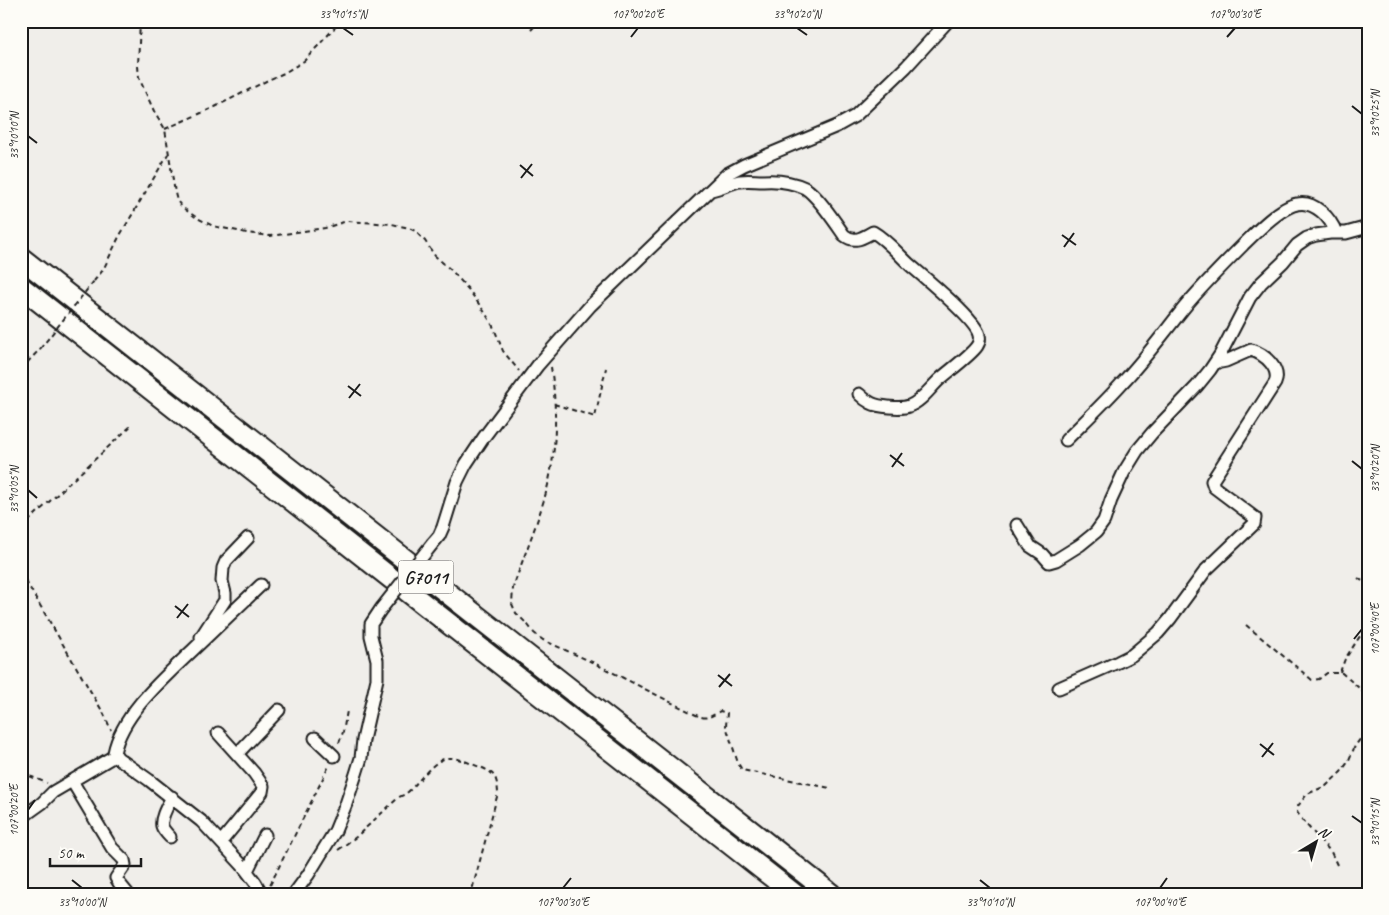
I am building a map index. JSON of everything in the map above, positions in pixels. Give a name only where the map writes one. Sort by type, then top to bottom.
[{"type":"highway","name":"G7011","points":[[21,258],[831,894]]},
{"type":"highway","name":"G7011","points":[[21,287],[794,894]]},
{"type":"street","points":[[294,894],[335,831],[361,758],[363,740],[377,679],[377,660],[371,636],[371,624],[433,543],[443,527],[455,488],[466,464],[525,381],[590,306],[727,174],[842,124],[855,116],[906,67],[948,21]]},
{"type":"street","points":[[709,190],[741,181],[752,180],[772,180],[806,188],[844,235],[849,239],[856,240],[873,232],[880,236],[948,298],[979,333],[979,342],[974,349],[910,406],[904,408],[880,406],[871,403],[859,394]]},
{"type":"street","points":[[1066,440],[1122,383],[1182,310],[1221,267],[1252,236],[1278,214],[1294,204],[1309,204],[1326,217],[1334,226],[1336,233]]},
{"type":"street","points":[[1017,525],[1030,546],[1042,554],[1048,562],[1056,560],[1080,545],[1096,532],[1104,521],[1111,500],[1136,451],[1197,386],[1217,360],[1247,301],[1261,284],[1307,238],[1324,234],[1354,232],[1368,227]]},
{"type":"street","points":[[1059,688],[1132,655],[1170,620],[1206,570],[1254,524],[1256,518],[1217,489],[1212,484],[1212,481],[1275,384],[1276,374],[1270,363],[1258,352],[1251,350],[1226,361],[1221,362],[1217,360]]},
{"type":"street","points":[[196,648],[205,629],[226,600],[222,574],[226,561],[248,538]]},
{"type":"street","points":[[261,585],[152,690],[132,715],[116,743],[114,753],[201,821],[266,890]]},
{"type":"street","points":[[237,754],[278,710]]},
{"type":"street","points":[[218,733],[254,773],[263,786],[262,792],[222,842]]},
{"type":"street","points":[[315,738],[334,756]]},
{"type":"street","points":[[21,818],[59,789],[116,755]]},
{"type":"street","points":[[72,781],[112,848],[124,860],[125,865],[116,878],[128,894]]},
{"type":"street","points":[[170,837],[161,824],[172,797]]},
{"type":"street","points":[[247,871],[265,835]]},
{"type":"path","points":[[140,21],[139,78],[154,111],[165,129],[174,193],[177,201],[189,213],[213,226],[247,234],[270,236],[325,228],[347,222],[392,224],[409,228],[415,231],[469,290],[490,321],[503,351],[522,374],[525,381]]},
{"type":"path","points":[[165,129],[284,73],[304,60],[341,21]]},
{"type":"path","points":[[531,30],[539,21]]},
{"type":"path","points":[[21,369],[40,349],[103,270],[119,237],[169,152]]},
{"type":"path","points":[[549,352],[554,387],[555,430],[553,454],[547,488],[513,588],[512,604],[516,614],[543,640],[592,662],[702,718],[720,711],[727,713],[726,726],[742,770],[830,788]]},
{"type":"path","points":[[554,404],[595,417],[606,368]]},
{"type":"path","points":[[21,528],[133,424]]},
{"type":"path","points":[[21,573],[104,714],[116,743]]},
{"type":"path","points":[[1358,578],[1368,585]]},
{"type":"path","points":[[1340,672],[1345,659],[1368,624]]},
{"type":"path","points":[[1246,625],[1312,680],[1319,679],[1327,674],[1340,672],[1368,696]]},
{"type":"path","points":[[266,890],[334,756],[343,732],[347,711]]},
{"type":"path","points":[[1337,865],[1331,852],[1303,821],[1297,812],[1297,808],[1307,794],[1326,786],[1341,772],[1355,746],[1368,729]]},
{"type":"path","points":[[1363,736],[1368,739]]},
{"type":"path","points":[[319,856],[327,858],[356,837],[399,797],[407,793],[431,767],[445,758],[452,758],[494,774],[497,781],[498,793],[471,894]]},
{"type":"path","points":[[21,774],[46,782],[59,789]]}]
